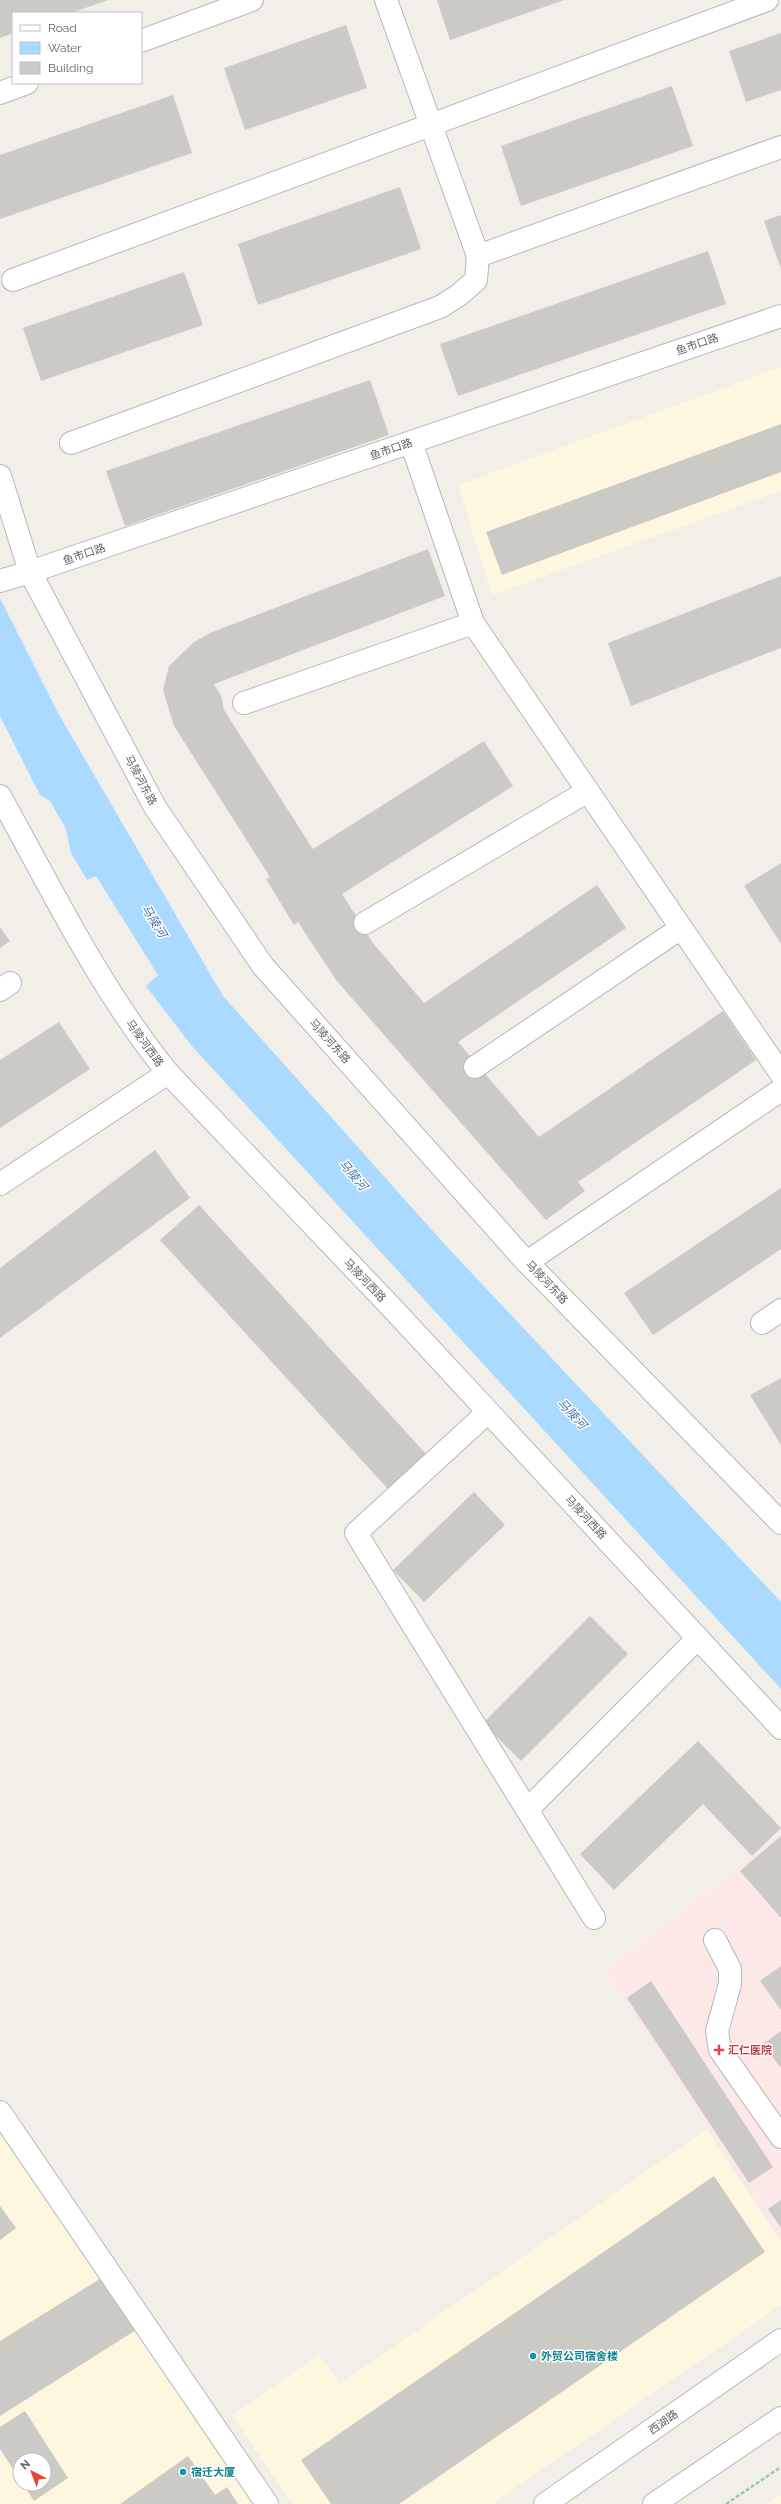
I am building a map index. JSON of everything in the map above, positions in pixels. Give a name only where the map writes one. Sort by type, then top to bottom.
[{"type":"street","points":[[142,41],[252,0]]},
{"type":"street","points":[[71,443],[440,307],[459,295],[476,280],[478,256],[386,0]]},
{"type":"street","points":[[13,280],[767,0]]},
{"type":"street","points":[[0,93],[24,84]]},
{"type":"street","points":[[478,256],[781,147]]},
{"type":"street","name":"鱼市口路","points":[[0,581],[781,316]]},
{"type":"street","points":[[411,442],[473,623],[781,1074]]},
{"type":"street","name":"马陵河东路","points":[[0,476],[30,572],[155,807],[263,966],[527,1262],[781,1523]]},
{"type":"street","points":[[244,702],[473,623]]},
{"type":"street","points":[[365,923],[588,790]]},
{"type":"street","name":"马陵河西路","points":[[0,796],[95,969],[141,1040],[168,1073],[488,1412],[781,1728]]},
{"type":"street","points":[[475,1068],[681,928]]},
{"type":"street","points":[[0,1184],[168,1073]]},
{"type":"street","points":[[527,1262],[781,1090]]},
{"type":"street","points":[[762,1323],[781,1310]]},
{"type":"street","points":[[488,1412],[356,1533],[594,1918]]},
{"type":"street","points":[[527,1810],[698,1638]]},
{"type":"street","points":[[715,1940],[730,1969],[730,1984],[717,2031],[720,2050],[781,2137]]},
{"type":"street","points":[[0,2112],[266,2504]]},
{"type":"street","name":"西湖路","points":[[545,2504],[781,2340]]},
{"type":"street","points":[[654,2504],[781,2418]]},
{"type":"path","points":[[726,2504],[781,2467]]},
{"type":"shaded area","points":[[781,367],[781,491],[492,595],[458,485]]},
{"type":"shaded area","name":"汇仁医院","points":[[781,1834],[781,2241],[605,1970]]},
{"type":"shaded area","points":[[707,2129],[781,2241],[781,2305],[492,2504],[292,2504],[232,2415],[319,2355],[340,2384]]},
{"type":"shaded area","points":[[0,2135],[52,2209],[254,2504],[0,2504]]},
{"type":"shaded area","points":[[781,2495],[781,2504],[767,2504]]},
{"type":"water","name":"马陵河","points":[[0,598],[58,713],[223,996],[448,1248],[781,1602],[781,1689],[191,1045],[146,986],[158,975],[96,876],[87,880],[71,853],[66,829],[50,801],[40,795],[0,716]]},
{"type":"building","points":[[0,0],[108,0],[74,12],[12,12],[12,33],[0,38]]},
{"type":"building","points":[[437,0],[564,0],[450,40]]},
{"type":"building","points":[[346,25],[367,88],[245,130],[224,68]]},
{"type":"building","points":[[781,33],[781,90],[746,102],[729,51]]},
{"type":"building","points":[[672,86],[693,146],[521,206],[501,146]]},
{"type":"building","points":[[173,95],[192,153],[0,219],[0,155]]},
{"type":"building","points":[[400,187],[421,249],[258,305],[238,244]]},
{"type":"building","points":[[781,215],[781,269],[764,221]]},
{"type":"building","points":[[708,251],[726,304],[458,396],[440,344]]},
{"type":"building","points":[[184,272],[203,325],[41,381],[23,328]]},
{"type":"building","points":[[370,380],[389,435],[125,526],[106,471]]},
{"type":"building","points":[[781,424],[781,472],[502,575],[486,532]]},
{"type":"building","points":[[428,549],[445,596],[214,684],[221,696],[224,710],[313,849],[484,741],[513,786],[342,894],[373,943],[424,1003],[597,885],[626,928],[458,1042],[539,1137],[723,1011],[756,1060],[578,1182],[585,1191],[546,1220],[336,980],[298,922],[294,925],[266,879],[270,877],[174,726],[163,690],[169,666],[194,642],[210,633]]},
{"type":"building","points":[[781,576],[781,648],[631,706],[608,643]]},
{"type":"building","points":[[781,863],[781,944],[744,886]]},
{"type":"building","points":[[0,927],[10,941],[0,948]]},
{"type":"building","points":[[59,1022],[90,1069],[0,1128],[0,1060]]},
{"type":"building","points":[[155,1150],[190,1198],[0,1338],[0,1268]]},
{"type":"building","points":[[781,1188],[781,1249],[653,1335],[624,1293]]},
{"type":"building","points":[[199,1205],[427,1455],[389,1490],[160,1240]]},
{"type":"building","points":[[781,1378],[781,1445],[750,1395]]},
{"type":"building","points":[[474,1492],[505,1525],[424,1602],[393,1570]]},
{"type":"building","points":[[590,1616],[628,1654],[521,1761],[483,1723]]},
{"type":"building","points":[[698,1741],[781,1828],[752,1856],[703,1804],[614,1890],[580,1854]]},
{"type":"building","points":[[781,1836],[781,1918],[740,1871]]},
{"type":"building","points":[[781,1966],[781,2010],[760,1981]]},
{"type":"building","points":[[651,1981],[773,2167],[749,2183],[627,1998]]},
{"type":"building","points":[[781,2031],[781,2068],[763,2044]]},
{"type":"building","name":"外贸公司宿舍楼","points":[[714,2176],[765,2252],[399,2504],[331,2504],[301,2460]]},
{"type":"building","points":[[781,2200],[781,2228],[768,2209]]},
{"type":"building","points":[[0,2206],[16,2228],[0,2240]]},
{"type":"building","points":[[103,2277],[136,2330],[0,2416],[0,2341]]},
{"type":"building","points":[[25,2411],[51,2452],[12,2452],[12,2468],[0,2449],[0,2427]]},
{"type":"building","points":[[52,2453],[68,2478],[52,2489]]},
{"type":"building","name":"宿迁大厦","points":[[188,2456],[215,2495],[227,2487],[238,2504],[120,2504]]},
{"type":"building","points":[[28,2492],[47,2492],[34,2501]]},
{"type":"place","name":"汇仁医院","points":[[719,2050]]},
{"type":"place","name":"外贸公司宿舍楼","points":[[533,2356]]},
{"type":"place","name":"宿迁大厦","points":[[183,2472]]}]
